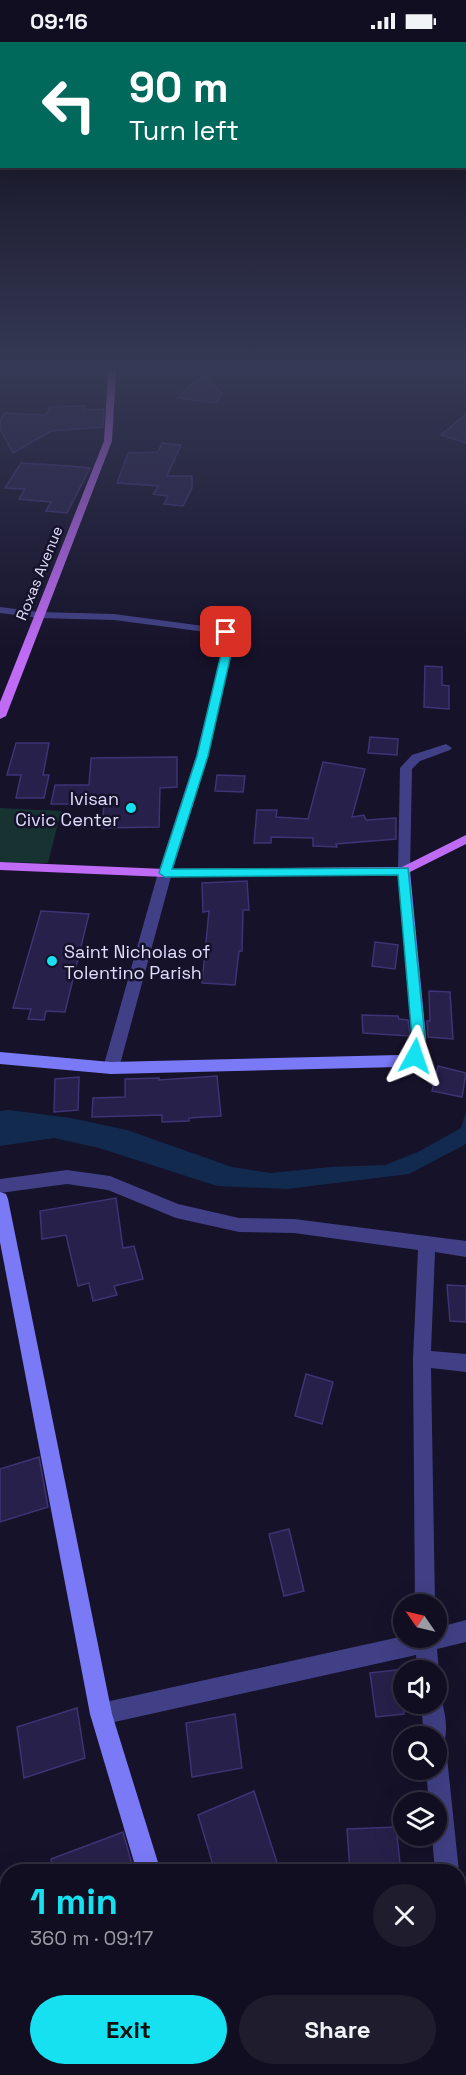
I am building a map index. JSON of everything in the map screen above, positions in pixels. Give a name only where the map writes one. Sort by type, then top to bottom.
[{"type":"main road","name":"Roxas Avenue","points":[[0,716],[99,464]]},
{"type":"main road","points":[[0,867],[165,873],[404,871],[466,839]]},
{"type":"street","points":[[0,610],[39,615],[114,617],[226,632],[227,650],[202,756],[165,873],[111,1068]]},
{"type":"street","points":[[0,1058],[111,1068],[399,1061],[415,1056],[419,1038],[404,871],[406,768],[416,758],[446,748]]},
{"type":"street","points":[[0,1186],[67,1178],[110,1183],[176,1211],[239,1225],[294,1226],[466,1249]]},
{"type":"street","points":[[0,1199],[101,1714],[147,1864]]},
{"type":"street","points":[[425,1594],[422,1359],[427,1244]]},
{"type":"street","points":[[422,1359],[466,1363]]},
{"type":"street","points":[[447,1635],[466,1631]]},
{"type":"street","points":[[101,1714],[393,1648]]},
{"type":"street","points":[[438,1780],[446,1864]]},
{"type":"green space","points":[[0,808],[61,811],[48,863],[0,862]]},
{"type":"water","points":[[9,1110],[71,1118],[127,1130],[232,1167],[271,1173],[385,1165],[418,1152],[461,1128],[466,1111],[466,1144],[409,1174],[287,1189],[217,1186],[99,1148],[54,1138],[0,1146],[0,1111]]},
{"type":"building","points":[[20,464],[90,468],[67,513],[46,511],[51,502],[19,499],[25,489],[5,488]]},
{"type":"building","points":[[124,464],[172,464],[167,476],[192,476],[192,488],[183,506],[164,504],[168,496],[153,494],[159,486],[117,483]]},
{"type":"building","points":[[425,666],[442,667],[442,685],[449,686],[449,709],[424,707]]},
{"type":"building","points":[[370,737],[398,739],[397,755],[368,753]]},
{"type":"building","points":[[16,743],[49,743],[43,775],[49,775],[44,798],[16,798],[21,775],[7,775]]},
{"type":"building","name":"Ivisan Civic Center","points":[[177,757],[177,787],[160,788],[159,827],[102,828],[104,804],[51,804],[55,785],[89,785],[91,758]]},
{"type":"building","points":[[323,762],[365,769],[352,817],[364,815],[366,820],[396,818],[396,839],[336,844],[337,847],[313,846],[313,838],[271,837],[271,843],[254,843],[257,810],[277,810],[276,817],[308,819]]},
{"type":"building","points":[[217,775],[245,776],[243,792],[215,791]]},
{"type":"building","points":[[247,881],[249,910],[243,910],[242,951],[239,951],[235,985],[202,983],[209,911],[203,912],[202,883]]},
{"type":"building","name":"Saint Nicholas of Tolentino Parish","points":[[41,911],[89,914],[65,1012],[46,1011],[44,1020],[28,1019],[31,1009],[13,1008]]},
{"type":"building","points":[[375,942],[398,945],[395,969],[372,966]]},
{"type":"building","points":[[429,991],[450,992],[453,1039],[428,1037]]},
{"type":"building","points":[[362,1015],[398,1016],[399,1019],[408,1020],[410,1036],[363,1033]]},
{"type":"building","points":[[438,1066],[466,1073],[462,1097],[432,1091]]},
{"type":"building","points":[[217,1076],[221,1116],[162,1122],[162,1115],[92,1117],[93,1098],[125,1097],[125,1079],[159,1078],[159,1080]]},
{"type":"building","points":[[79,1077],[78,1110],[54,1112],[55,1079]]},
{"type":"building","points":[[116,1198],[123,1248],[134,1246],[143,1279],[114,1286],[117,1295],[93,1301],[89,1283],[78,1286],[66,1235],[42,1239],[40,1211]]},
{"type":"building","points":[[447,1285],[466,1286],[466,1322],[450,1321]]},
{"type":"building","points":[[306,1374],[333,1382],[322,1424],[295,1416]]},
{"type":"building","points":[[39,1457],[48,1507],[0,1522],[0,1469]]},
{"type":"building","points":[[289,1529],[304,1591],[284,1596],[269,1534]]},
{"type":"building","points":[[393,1670],[393,1714],[404,1714],[376,1717],[370,1673]]},
{"type":"building","points":[[77,1708],[85,1758],[24,1778],[17,1727]]},
{"type":"building","points":[[235,1714],[242,1768],[192,1777],[186,1723]]},
{"type":"building","points":[[254,1791],[277,1864],[213,1864],[198,1815]]},
{"type":"building","points":[[393,1827],[393,1846],[398,1846],[400,1864],[349,1864],[347,1829]]},
{"type":"building","points":[[123,1832],[132,1864],[52,1864],[51,1859]]},
{"type":"place","name":"Ivisan Civic Center","points":[[131,808]]},
{"type":"place","name":"Saint Nicholas of Tolentino Parish","points":[[52,961]]},
{"type":"route","points":[[226,632],[227,650],[202,756],[165,873],[404,871],[419,1038],[415,1056]]}]
